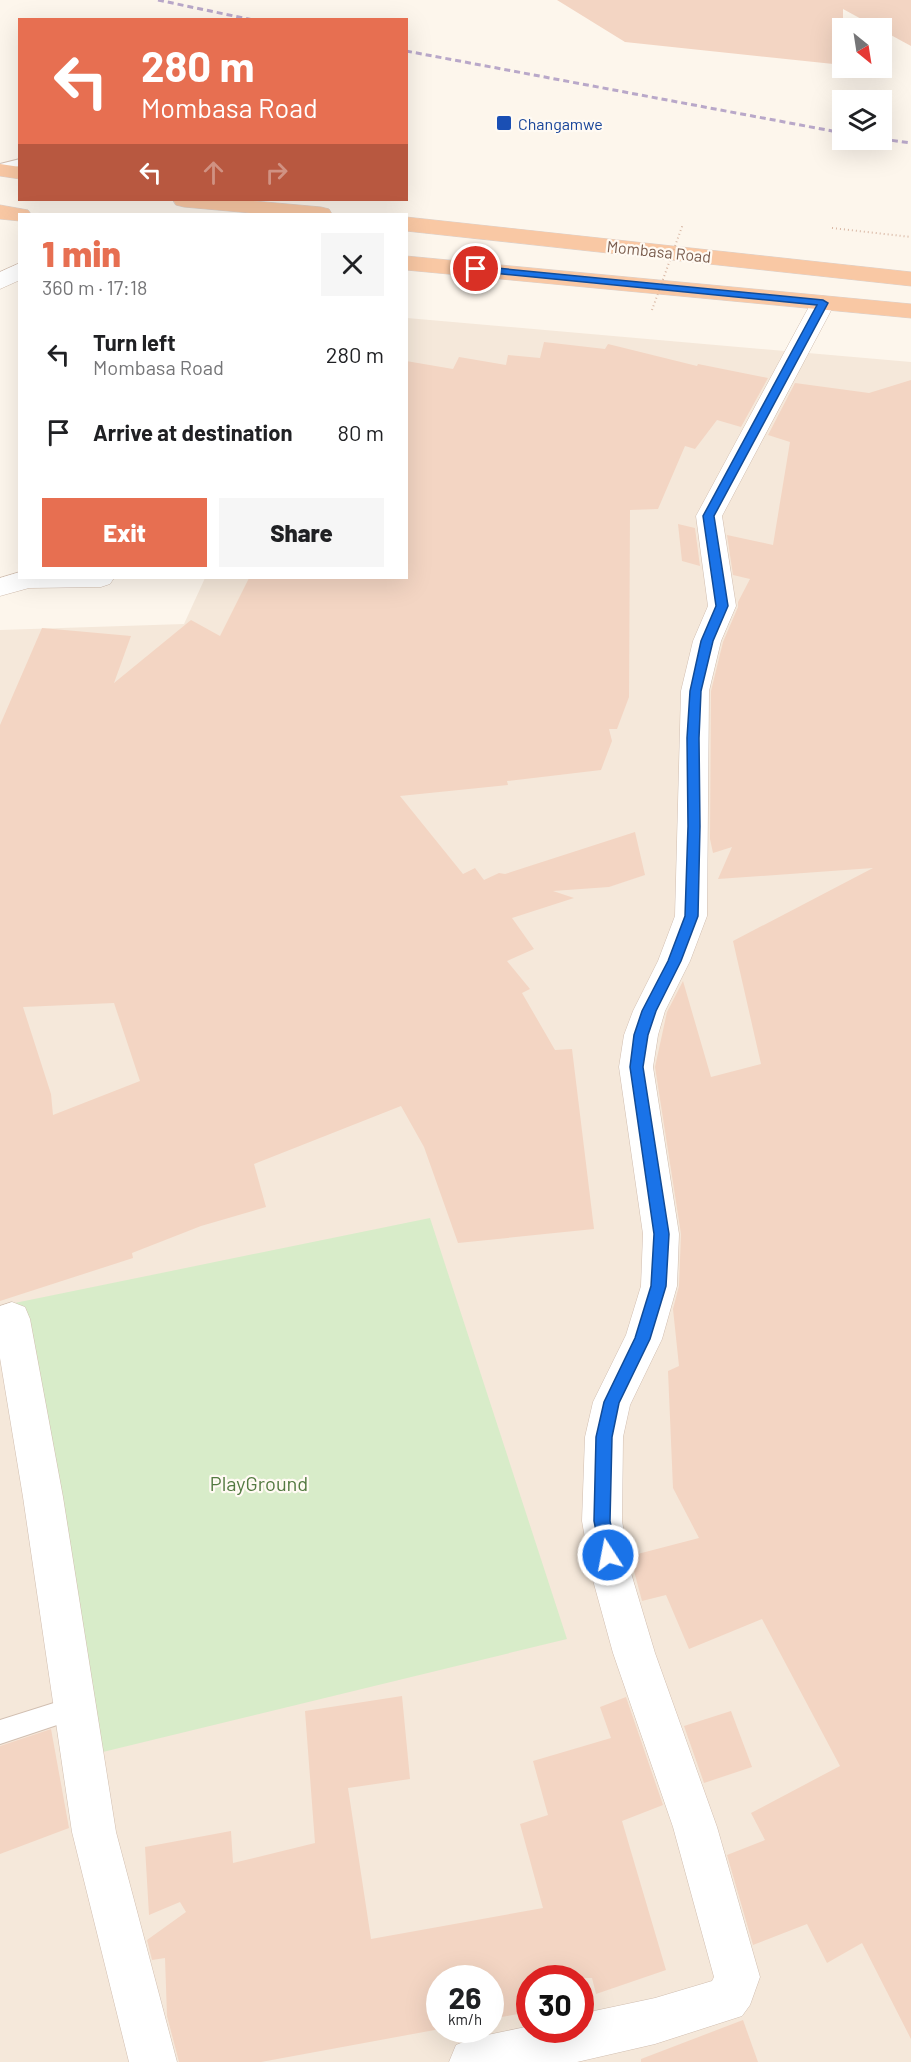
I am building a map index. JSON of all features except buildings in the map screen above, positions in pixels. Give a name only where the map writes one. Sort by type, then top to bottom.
[{"type":"highway","points":[[0,168],[18,172]]},
{"type":"highway","points":[[194,201],[311,213]]},
{"type":"highway","points":[[0,212],[18,215]]},
{"type":"highway","name":"Mombasa Road","points":[[408,224],[911,279]]},
{"type":"highway","name":"Mombasa Road","points":[[408,262],[911,311]]},
{"type":"street","points":[[0,282],[18,271]]},
{"type":"street","points":[[473,2062],[655,2021],[726,2000],[734,1989],[737,1977],[695,1827],[634,1653],[611,1573],[602,1521],[604,1437],[612,1402],[642,1339],[659,1286],[661,1234],[636,1067],[641,1035],[649,1011],[674,961],[691,916],[694,826],[693,738],[696,691],[707,641],[722,606],[709,516],[823,303]]},
{"type":"street","points":[[0,587],[28,579]]},
{"type":"street","points":[[12,1320],[76,1708],[94,1832],[153,2062]]},
{"type":"lane","points":[[0,168],[18,163]]},
{"type":"lane","points":[[0,1732],[76,1708]]},
{"type":"path","points":[[652,310],[683,224]]},
{"type":"path","points":[[832,228],[911,237]]},
{"type":"shaded area","points":[[408,318],[911,362],[911,2062],[0,2062],[0,630],[184,624],[205,579],[408,579]]},
{"type":"green space","name":"PlayGround","points":[[430,1218],[567,1639],[70,1760],[0,1306]]},
{"type":"railway","points":[[158,0],[244,18]]},
{"type":"railway","points":[[408,51],[832,131]]},
{"type":"railway","points":[[892,140],[911,143]]},
{"type":"place","name":"Changamwe","points":[[504,123]]},
{"type":"route","points":[[476,269],[823,303],[709,516],[722,606],[707,641],[696,691],[690,925],[649,1011],[641,1035],[636,1067],[661,1234],[659,1286],[642,1339],[612,1402],[604,1437],[602,1521],[608,1555]]}]
